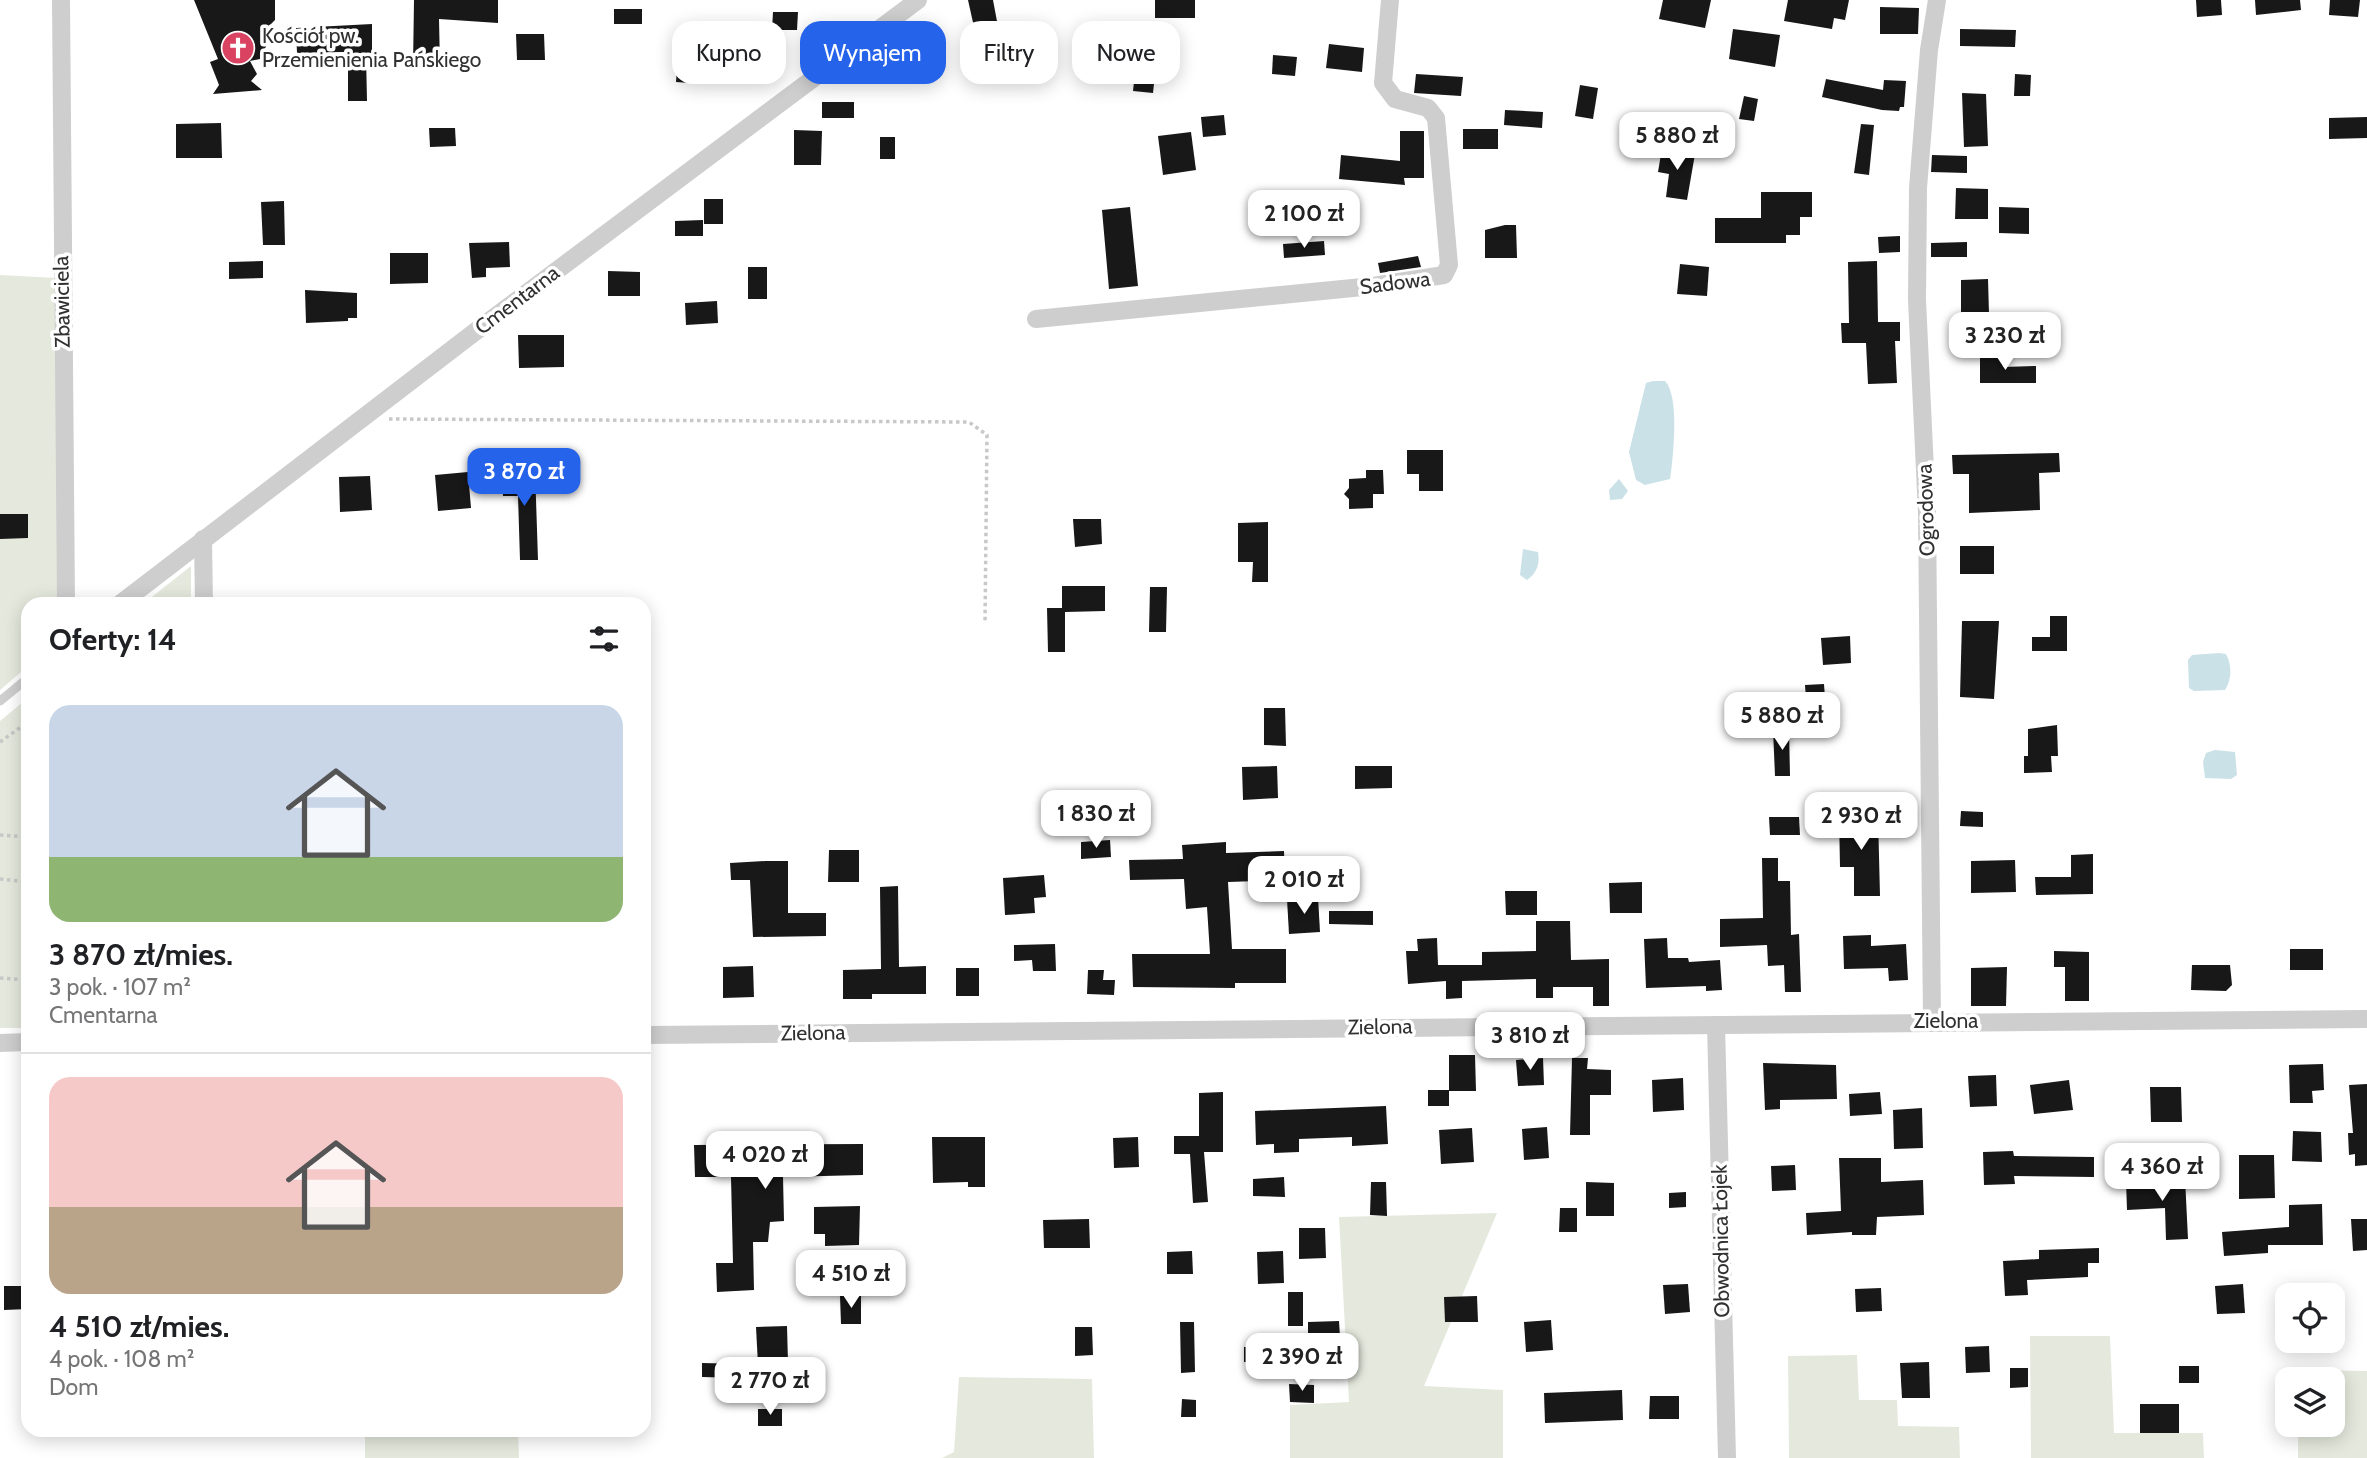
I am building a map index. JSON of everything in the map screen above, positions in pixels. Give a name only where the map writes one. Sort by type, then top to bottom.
[{"type":"street","name":"Zbawiciela","points":[[61,0],[66,597]]},
{"type":"street","name":"Cmentarna","points":[[129,597],[361,418],[918,0]]},
{"type":"street","name":"Sadowa","points":[[1036,319],[1373,286],[1444,275],[1449,265],[1436,118],[1428,108],[1395,99],[1383,83],[1390,0]]},
{"type":"street","name":"Ogrodowa","points":[[1932,1021],[1927,513],[1916,300],[1918,188],[1929,50],[1937,0]]},
{"type":"street","points":[[203,539],[204,597]]},
{"type":"street","name":"Zielona","points":[[651,1035],[2367,1019]]},
{"type":"street","name":"Obwodnica Łojek","points":[[1716,1025],[1727,1458]]},
{"type":"street","points":[[0,1043],[21,1042]]},
{"type":"lane","points":[[0,701],[21,684]]},
{"type":"path","points":[[361,418],[483,422],[969,422],[987,435],[985,623]]},
{"type":"path","points":[[0,743],[21,727]]},
{"type":"path","points":[[0,835],[21,836]]},
{"type":"path","points":[[0,879],[21,880]]},
{"type":"path","points":[[0,978],[21,980]]},
{"type":"shaded area","points":[[0,275],[57,278],[58,597],[21,597],[21,672],[0,690]]},
{"type":"shaded area","points":[[191,566],[191,597],[152,597]]},
{"type":"shaded area","points":[[21,704],[21,1028],[0,1028],[0,721]]},
{"type":"shaded area","points":[[1497,1213],[1424,1386],[1503,1390],[1503,1458],[1290,1458],[1290,1405],[1349,1402],[1339,1217]]},
{"type":"shaded area","points":[[2030,1336],[2110,1336],[2114,1433],[2203,1433],[2204,1458],[2031,1458]]},
{"type":"shaded area","points":[[1857,1355],[1859,1400],[1897,1400],[1898,1426],[1959,1427],[1960,1458],[1789,1458],[1788,1356]]},
{"type":"shaded area","points":[[2345,1371],[2367,1371],[2367,1458],[2298,1458],[2298,1437],[2345,1437]]},
{"type":"shaded area","points":[[959,1377],[1092,1379],[1094,1458],[942,1458],[954,1452]]},
{"type":"shaded area","points":[[365,1437],[518,1437],[519,1458],[365,1458]]},
{"type":"water","points":[[1665,381],[1670,389],[1674,413],[1674,443],[1670,479],[1645,485],[1636,480],[1629,452],[1646,383]]},
{"type":"water","points":[[1619,479],[1628,491],[1622,499],[1610,500],[1609,490]]},
{"type":"water","points":[[1523,549],[1538,552],[1537,568],[1527,580],[1520,575]]},
{"type":"water","points":[[2226,654],[2230,667],[2230,677],[2225,690],[2194,691],[2189,688],[2188,660],[2192,655]]},
{"type":"water","points":[[2215,750],[2235,752],[2237,775],[2231,779],[2205,778],[2203,762],[2206,753]]},
{"type":"building","name":"Kościół pw. Przemienienia Pańskiego","points":[[194,0],[275,0],[275,20],[267,28],[266,47],[260,53],[260,59],[250,61],[257,74],[251,81],[262,90],[213,94],[219,85],[210,62],[218,59]]},
{"type":"building","points":[[414,0],[498,0],[498,23],[439,19],[440,66],[413,66]]},
{"type":"building","points":[[968,0],[993,0],[997,21],[973,21]]},
{"type":"building","points":[[1155,0],[1195,0],[1195,18],[1155,18]]},
{"type":"building","points":[[1663,0],[1711,0],[1705,28],[1659,19]]},
{"type":"building","points":[[1788,0],[1849,0],[1845,20],[1834,18],[1832,29],[1784,21]]},
{"type":"building","points":[[2196,0],[2221,0],[2222,15],[2197,17]]},
{"type":"building","points":[[2255,0],[2300,0],[2301,10],[2256,15]]},
{"type":"building","points":[[2330,0],[2360,0],[2358,17],[2329,15]]},
{"type":"building","points":[[1880,7],[1919,8],[1918,34],[1880,34]]},
{"type":"building","points":[[614,9],[642,9],[642,24],[614,24]]},
{"type":"building","points":[[773,12],[798,12],[797,30],[786,30],[786,21],[772,21]]},
{"type":"building","points":[[372,24],[372,55],[366,55],[367,101],[348,101],[348,55],[344,55],[344,52],[297,53],[296,28]]},
{"type":"building","points":[[1733,29],[1780,35],[1775,67],[1729,59]]},
{"type":"building","points":[[1960,29],[2016,30],[2015,47],[1960,46]]},
{"type":"building","points":[[516,34],[544,34],[545,60],[517,60]]},
{"type":"building","points":[[1329,44],[1364,48],[1362,72],[1326,68]]},
{"type":"building","points":[[1273,55],[1297,57],[1295,76],[1272,74]]},
{"type":"building","points":[[1416,74],[1463,77],[1461,96],[1414,93]]},
{"type":"building","points":[[2015,74],[2031,75],[2030,96],[2014,96]]},
{"type":"building","points":[[1826,79],[1883,90],[1884,80],[1906,81],[1904,107],[1900,107],[1899,111],[1882,110],[1822,97]]},
{"type":"building","points":[[1134,84],[1154,84],[1153,93],[1133,91]]},
{"type":"building","points":[[1580,85],[1598,88],[1593,119],[1575,116]]},
{"type":"building","points":[[1962,93],[1986,94],[1988,146],[1964,147]]},
{"type":"building","points":[[1744,96],[1758,99],[1754,121],[1739,119]]},
{"type":"building","points":[[822,102],[854,102],[854,118],[822,118]]},
{"type":"building","points":[[1505,110],[1543,112],[1542,128],[1504,125]]},
{"type":"building","points":[[1224,115],[1226,135],[1203,137],[1201,117]]},
{"type":"building","points":[[2367,117],[2367,138],[2329,139],[2329,118]]},
{"type":"building","points":[[221,123],[222,158],[176,158],[176,124]]},
{"type":"building","points":[[1861,124],[1874,125],[1869,175],[1854,173]]},
{"type":"building","points":[[429,128],[455,128],[456,146],[430,147]]},
{"type":"building","points":[[1463,129],[1498,129],[1498,149],[1463,149]]},
{"type":"building","points":[[794,130],[822,131],[821,165],[794,165]]},
{"type":"building","points":[[1400,131],[1424,131],[1424,178],[1404,178],[1405,185],[1339,179],[1341,155],[1400,161]]},
{"type":"building","points":[[1191,132],[1196,170],[1163,175],[1158,136]]},
{"type":"building","points":[[880,137],[895,137],[895,159],[880,159]]},
{"type":"building","points":[[1662,148],[1695,154],[1687,200],[1666,197],[1669,174],[1658,172]]},
{"type":"building","points":[[1932,155],[1967,156],[1967,173],[1931,172]]},
{"type":"building","points":[[1956,188],[1988,189],[1988,219],[1955,219]]},
{"type":"building","points":[[1761,192],[1812,192],[1812,217],[1800,217],[1800,235],[1786,235],[1786,243],[1715,243],[1715,218],[1761,218]]},
{"type":"building","points":[[704,199],[723,199],[723,224],[704,224]]},
{"type":"building","points":[[284,201],[285,245],[263,245],[261,202]]},
{"type":"building","points":[[1130,207],[1138,286],[1109,289],[1102,210]]},
{"type":"building","points":[[1999,207],[2029,208],[2029,234],[1999,233]]},
{"type":"building","points":[[703,220],[703,236],[675,236],[675,221]]},
{"type":"building","points":[[1516,225],[1517,258],[1485,258],[1485,230]]},
{"type":"building","points":[[1900,236],[1900,252],[1879,253],[1878,237]]},
{"type":"building","points":[[1324,241],[1325,255],[1284,258],[1283,244]]},
{"type":"building","points":[[509,242],[510,267],[486,268],[486,277],[472,278],[469,243]]},
{"type":"building","points":[[1967,242],[1967,257],[1931,257],[1931,243]]},
{"type":"building","points":[[390,253],[428,253],[428,283],[390,284]]},
{"type":"building","points":[[1418,256],[1421,267],[1380,273],[1378,263]]},
{"type":"building","points":[[263,261],[263,278],[229,279],[229,262]]},
{"type":"building","points":[[1877,261],[1878,322],[1900,322],[1900,341],[1895,341],[1897,383],[1868,384],[1866,343],[1842,343],[1841,323],[1849,323],[1848,262]]},
{"type":"building","points":[[1680,264],[1709,267],[1707,296],[1677,294]]},
{"type":"building","points":[[748,267],[767,267],[767,299],[748,299]]},
{"type":"building","points":[[608,271],[640,272],[640,296],[608,296]]},
{"type":"building","points":[[1988,279],[1989,314],[1961,315],[1961,280]]},
{"type":"building","points":[[305,290],[357,293],[357,318],[348,318],[348,321],[306,323]]},
{"type":"building","points":[[717,301],[718,323],[686,325],[685,303]]},
{"type":"building","points":[[518,335],[564,335],[564,367],[519,368]]},
{"type":"building","points":[[1980,356],[2002,356],[2003,367],[2036,366],[2036,383],[1980,383]]},
{"type":"building","points":[[1407,450],[1443,450],[1443,491],[1419,491],[1419,474],[1407,474]]},
{"type":"building","points":[[2059,453],[2060,472],[2039,473],[2040,510],[1969,513],[1969,474],[1953,474],[1952,455]]},
{"type":"building","points":[[535,469],[538,560],[520,560],[518,496],[503,496],[502,470]]},
{"type":"building","points":[[1366,470],[1383,470],[1384,494],[1373,494],[1373,508],[1349,509],[1349,499],[1344,494],[1349,488],[1349,479],[1366,478]]},
{"type":"building","points":[[468,472],[471,508],[438,511],[435,475]]},
{"type":"building","points":[[370,476],[372,510],[340,512],[339,477]]},
{"type":"building","points":[[0,514],[28,514],[28,538],[0,539]]},
{"type":"building","points":[[1073,519],[1101,519],[1102,544],[1075,547]]},
{"type":"building","points":[[1268,522],[1268,582],[1252,582],[1253,562],[1238,562],[1238,523]]},
{"type":"building","points":[[1960,546],[1994,546],[1994,574],[1960,574]]},
{"type":"building","points":[[1062,586],[1105,586],[1105,611],[1065,612],[1065,652],[1048,652],[1047,608],[1062,608]]},
{"type":"building","points":[[1150,587],[1167,587],[1166,632],[1149,632]]},
{"type":"building","points":[[2050,616],[2067,616],[2067,651],[2032,651],[2032,637],[2050,637]]},
{"type":"building","points":[[1962,621],[1999,621],[1994,699],[1960,697]]},
{"type":"building","points":[[1850,636],[1851,663],[1823,665],[1821,638]]},
{"type":"building","points":[[1824,684],[1826,713],[1807,714],[1805,685]]},
{"type":"building","points":[[1264,708],[1285,708],[1286,746],[1264,745]]},
{"type":"building","points":[[2057,725],[2058,756],[2051,756],[2052,772],[2024,773],[2024,756],[2028,756],[2028,729]]},
{"type":"building","points":[[1773,729],[1789,729],[1790,776],[1775,776]]},
{"type":"building","points":[[1277,766],[1278,798],[1243,800],[1242,767]]},
{"type":"building","points":[[1355,766],[1392,766],[1392,788],[1355,789]]},
{"type":"building","points":[[1961,811],[1983,812],[1983,827],[1960,826]]},
{"type":"building","points":[[1839,816],[1878,816],[1880,896],[1854,896],[1854,867],[1840,867]]},
{"type":"building","points":[[1769,817],[1799,817],[1800,835],[1770,835]]},
{"type":"building","points":[[1110,840],[1111,857],[1081,859],[1081,842]]},
{"type":"building","points":[[1226,842],[1226,853],[1284,851],[1285,880],[1228,882],[1232,949],[1286,949],[1286,983],[1235,983],[1235,988],[1133,987],[1132,954],[1210,954],[1207,907],[1186,909],[1184,879],[1130,880],[1129,860],[1183,859],[1182,845]]},
{"type":"building","points":[[829,850],[859,850],[859,882],[828,882]]},
{"type":"building","points":[[2093,854],[2093,894],[2036,895],[2035,877],[2071,877],[2071,855]]},
{"type":"building","points":[[1762,858],[1778,858],[1778,881],[1790,881],[1791,935],[1799,934],[1801,992],[1785,992],[1784,965],[1768,966],[1767,945],[1720,947],[1720,919],[1763,918]]},
{"type":"building","points":[[2015,860],[2016,892],[1971,893],[1971,861]]},
{"type":"building","points":[[788,861],[788,913],[826,913],[826,936],[753,937],[750,880],[731,880],[730,863]]},
{"type":"building","points":[[1044,875],[1046,897],[1034,898],[1035,913],[1005,915],[1003,878]]},
{"type":"building","points":[[1642,882],[1642,913],[1610,913],[1609,883]]},
{"type":"building","points":[[898,886],[899,967],[926,966],[926,994],[872,994],[872,999],[843,999],[843,970],[881,969],[880,887]]},
{"type":"building","points":[[1505,891],[1537,891],[1537,915],[1506,915]]},
{"type":"building","points":[[1318,897],[1320,932],[1289,934],[1287,899]]},
{"type":"building","points":[[1329,911],[1373,911],[1373,925],[1329,924]]},
{"type":"building","points":[[1536,921],[1570,921],[1571,960],[1609,959],[1609,1006],[1593,1006],[1593,987],[1553,987],[1553,998],[1536,998],[1536,979],[1462,981],[1462,998],[1446,999],[1446,981],[1408,984],[1406,951],[1418,951],[1417,939],[1437,938],[1438,965],[1482,965],[1482,952],[1536,951]]},
{"type":"building","points":[[1871,935],[1871,946],[1906,944],[1908,980],[1889,981],[1888,968],[1844,969],[1843,936]]},
{"type":"building","points":[[1667,938],[1668,958],[1688,958],[1689,962],[1720,960],[1722,990],[1706,991],[1706,986],[1646,988],[1644,939]]},
{"type":"building","points":[[1055,944],[1056,971],[1033,971],[1032,960],[1014,961],[1014,945]]},
{"type":"building","points":[[2290,949],[2323,949],[2323,970],[2290,970]]},
{"type":"building","points":[[2054,951],[2089,952],[2089,1001],[2065,1001],[2065,967],[2054,967]]},
{"type":"building","points":[[2192,965],[2230,965],[2232,985],[2226,991],[2191,990]]},
{"type":"building","points":[[753,966],[754,997],[723,998],[723,967]]},
{"type":"building","points":[[2007,967],[2006,1006],[1971,1006],[1971,968]]},
{"type":"building","points":[[956,968],[979,968],[979,996],[956,996]]},
{"type":"building","points":[[1088,970],[1104,970],[1103,980],[1115,980],[1114,995],[1087,994]]},
{"type":"building","points":[[1449,1055],[1475,1055],[1476,1091],[1449,1091]]},
{"type":"building","points":[[1543,1058],[1544,1085],[1518,1086],[1516,1060]]},
{"type":"building","points":[[1572,1058],[1588,1058],[1587,1069],[1611,1070],[1611,1095],[1590,1095],[1590,1135],[1570,1135]]},
{"type":"building","points":[[1763,1063],[1836,1065],[1837,1099],[1780,1100],[1780,1109],[1765,1110]]},
{"type":"building","points":[[2323,1064],[2324,1090],[2312,1091],[2313,1103],[2290,1103],[2289,1065]]},
{"type":"building","points":[[1996,1075],[1997,1106],[1970,1107],[1968,1076]]},
{"type":"building","points":[[1683,1078],[1684,1110],[1653,1112],[1652,1080]]},
{"type":"building","points":[[2069,1080],[2073,1110],[2034,1114],[2030,1085]]},
{"type":"building","points":[[2367,1084],[2367,1165],[2355,1166],[2355,1154],[2349,1155],[2348,1133],[2353,1133],[2349,1085]]},
{"type":"building","points":[[2150,1087],[2181,1087],[2182,1122],[2151,1122]]},
{"type":"building","points":[[1428,1090],[1449,1090],[1449,1106],[1428,1106]]},
{"type":"building","points":[[1223,1092],[1223,1152],[1204,1152],[1208,1202],[1193,1203],[1190,1154],[1174,1154],[1174,1136],[1199,1136],[1199,1093]]},
{"type":"building","points":[[1880,1092],[1882,1114],[1850,1116],[1849,1094]]},
{"type":"building","points":[[1386,1106],[1388,1144],[1352,1146],[1352,1137],[1299,1139],[1299,1152],[1274,1153],[1274,1144],[1256,1145],[1255,1111]]},
{"type":"building","points":[[1922,1108],[1923,1148],[1894,1149],[1893,1110]]},
{"type":"building","points":[[1547,1127],[1549,1158],[1524,1160],[1522,1129]]},
{"type":"building","points":[[1472,1128],[1474,1162],[1441,1164],[1439,1130]]},
{"type":"building","points":[[2293,1131],[2321,1132],[2322,1162],[2292,1161]]},
{"type":"building","points":[[932,1137],[985,1137],[985,1187],[968,1187],[968,1182],[933,1183]]},
{"type":"building","points":[[1138,1137],[1139,1167],[1114,1168],[1113,1138]]},
{"type":"building","points":[[863,1144],[863,1175],[783,1177],[784,1221],[770,1222],[768,1242],[753,1242],[754,1290],[717,1292],[716,1263],[733,1263],[731,1177],[695,1177],[694,1145]]},
{"type":"building","points":[[2013,1151],[2014,1156],[2094,1157],[2094,1177],[2014,1176],[2015,1184],[1984,1185],[1983,1152]]},
{"type":"building","points":[[2239,1155],[2274,1155],[2275,1198],[2239,1199]]},
{"type":"building","points":[[1839,1158],[1881,1158],[1881,1182],[1923,1180],[1924,1215],[1877,1217],[1876,1235],[1852,1235],[1852,1232],[1807,1235],[1806,1213],[1841,1211]]},
{"type":"building","points":[[1795,1165],[1796,1190],[1772,1191],[1771,1166]]},
{"type":"building","points":[[1284,1177],[1285,1197],[1253,1196],[1253,1179]]},
{"type":"building","points":[[2185,1178],[2188,1239],[2166,1240],[2165,1208],[2127,1210],[2126,1181]]},
{"type":"building","points":[[1371,1182],[1386,1182],[1387,1216],[1370,1215]]},
{"type":"building","points":[[1586,1182],[1614,1183],[1614,1216],[1586,1216]]},
{"type":"building","points":[[1686,1192],[1686,1207],[1669,1208],[1669,1193]]},
{"type":"building","points":[[2322,1204],[2323,1245],[2268,1245],[2268,1253],[2224,1256],[2222,1232],[2289,1227],[2289,1205]]},
{"type":"building","points":[[860,1206],[859,1245],[825,1246],[825,1234],[814,1234],[814,1207]]},
{"type":"building","points":[[1560,1208],[1577,1208],[1577,1232],[1559,1232]]},
{"type":"building","points":[[1089,1219],[1090,1248],[1044,1248],[1043,1220]]},
{"type":"building","points":[[2351,1219],[2367,1219],[2367,1250],[2353,1251]]},
{"type":"building","points":[[1299,1228],[1325,1228],[1326,1258],[1299,1259]]},
{"type":"building","points":[[2099,1248],[2099,1263],[2088,1263],[2088,1277],[2027,1280],[2028,1295],[2005,1296],[2003,1261],[2039,1259],[2039,1250]]},
{"type":"building","points":[[1192,1251],[1193,1274],[1167,1274],[1167,1252]]},
{"type":"building","points":[[1283,1251],[1284,1283],[1258,1284],[1257,1252]]},
{"type":"building","points":[[1688,1284],[1690,1312],[1665,1314],[1663,1285]]},
{"type":"building","points":[[2243,1284],[2245,1313],[2217,1314],[2215,1286]]},
{"type":"building","points":[[4,1286],[21,1286],[21,1309],[4,1310]]},
{"type":"building","points":[[1881,1288],[1882,1311],[1856,1312],[1855,1289]]},
{"type":"building","points":[[1288,1292],[1303,1292],[1303,1326],[1288,1326]]},
{"type":"building","points":[[840,1296],[861,1296],[861,1324],[841,1324]]},
{"type":"building","points":[[1477,1296],[1478,1322],[1445,1322],[1444,1297]]},
{"type":"building","points":[[1551,1320],[1553,1350],[1526,1352],[1524,1322]]},
{"type":"building","points":[[1339,1321],[1340,1337],[1308,1338],[1308,1322]]},
{"type":"building","points":[[1180,1322],[1194,1322],[1195,1372],[1181,1373]]},
{"type":"building","points":[[787,1326],[788,1363],[758,1365],[756,1327]]},
{"type":"building","points":[[1075,1327],[1092,1327],[1093,1355],[1075,1356]]},
{"type":"building","points":[[1989,1346],[1990,1372],[1966,1373],[1965,1347]]},
{"type":"building","points":[[1244,1347],[1278,1347],[1278,1362],[1244,1362]]},
{"type":"building","points":[[1929,1362],[1930,1398],[1902,1398],[1900,1363]]},
{"type":"building","points":[[702,1363],[742,1364],[742,1378],[702,1377]]},
{"type":"building","points":[[2179,1366],[2199,1366],[2199,1383],[2179,1383]]},
{"type":"building","points":[[2010,1368],[2028,1368],[2028,1387],[2010,1388]]},
{"type":"building","points":[[1289,1384],[1314,1385],[1314,1403],[1290,1402]]},
{"type":"building","points":[[1622,1390],[1623,1420],[1545,1423],[1544,1393]]},
{"type":"building","points":[[1650,1396],[1679,1396],[1679,1419],[1649,1419]]},
{"type":"building","points":[[1182,1399],[1196,1400],[1196,1417],[1181,1417]]},
{"type":"building","points":[[2140,1404],[2179,1404],[2179,1433],[2140,1433]]},
{"type":"building","points":[[758,1409],[782,1409],[782,1426],[758,1426]]},
{"type":"place","name":"Kościół pw. Przemienienia Pańskiego","points":[[238,48]]}]
